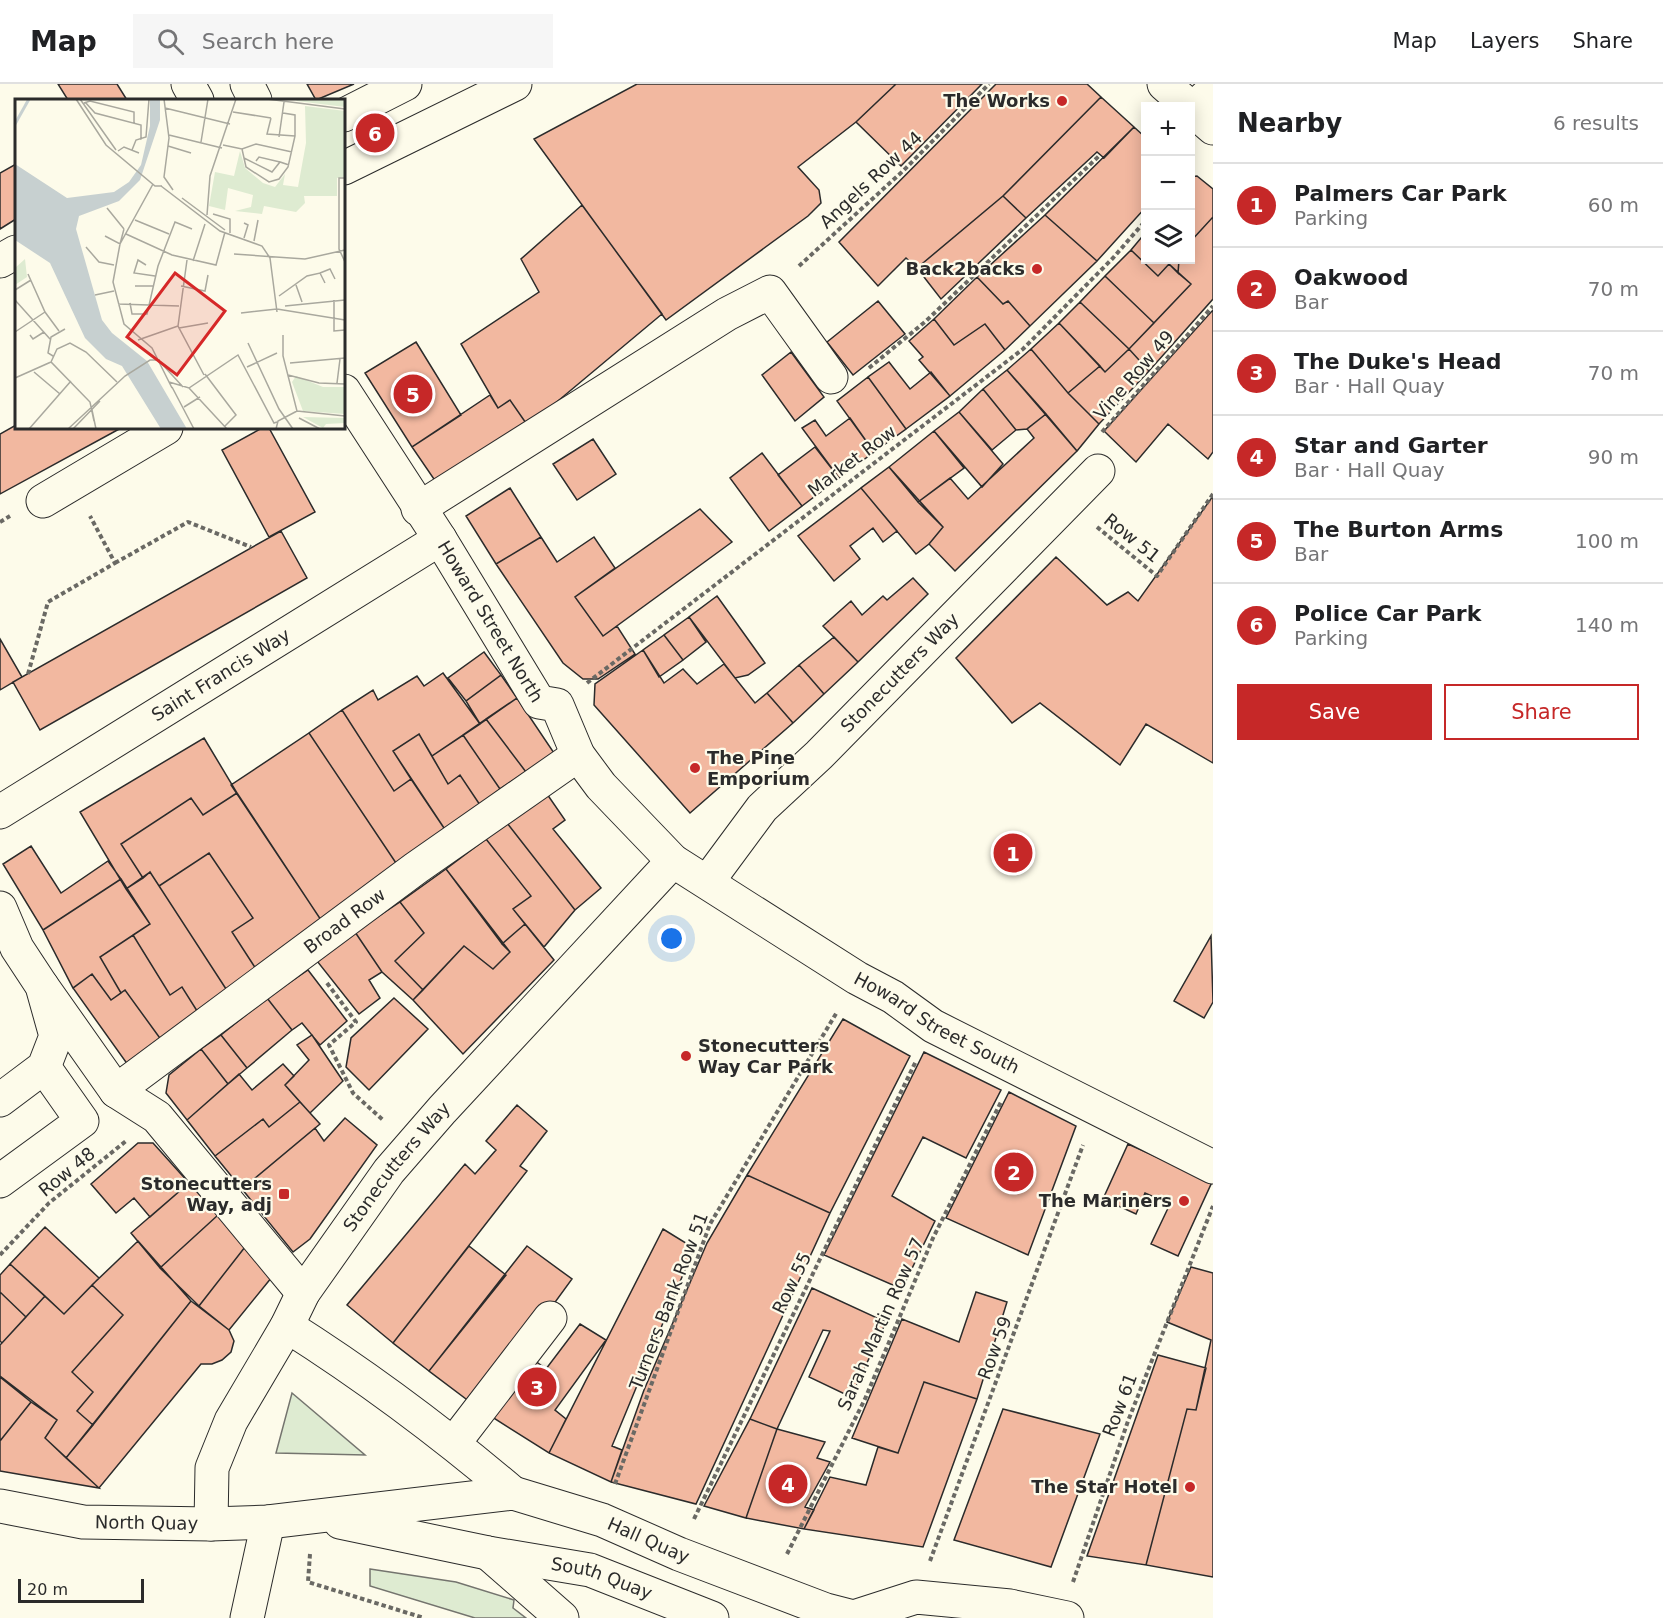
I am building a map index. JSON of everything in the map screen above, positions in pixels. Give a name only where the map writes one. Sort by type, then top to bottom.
[{"type":"street","points":[[188,84],[196,99]]},
{"type":"street","points":[[247,84],[254,99]]},
{"type":"street","points":[[345,114],[405,84]]},
{"type":"street","points":[[345,168],[515,84]]},
{"type":"street","points":[[1164,84],[1200,108]]},
{"type":"street","points":[[0,261],[15,253]]},
{"type":"street","points":[[418,509],[727,314],[770,292],[831,377]]},
{"type":"street","name":"Howard Street North","points":[[345,393],[418,509],[440,539],[539,702],[557,705],[578,755],[602,786],[673,861]]},
{"type":"street","points":[[43,501],[164,429]]},
{"type":"street","name":"Stonecutters Way","points":[[708,881],[762,808],[819,755],[1098,471]]},
{"type":"street","name":"Saint Francis Way","points":[[0,812],[440,539]]},
{"type":"street","name":"Broad Row","points":[[116,1091],[302,951],[578,755]]},
{"type":"street","name":"Stonecutters Way","points":[[211,1524],[212,1468],[231,1421],[287,1326],[303,1293],[389,1171],[411,1145],[673,861]]},
{"type":"street","name":"Howard Street South","points":[[673,861],[708,881],[857,978],[893,997],[933,1026],[1213,1167]]},
{"type":"street","points":[[0,908],[17,948],[116,1091],[157,1117],[303,1293]]},
{"type":"street","points":[[0,1100],[44,1067],[56,1036],[42,986]]},
{"type":"street","points":[[0,1181],[82,1121],[44,1067]]},
{"type":"street","points":[[454,1443],[550,1318]]},
{"type":"street","name":"Hall Quay","points":[[287,1326],[330,1353],[454,1443],[513,1493],[602,1520],[679,1554],[775,1590]]},
{"type":"street","name":"Hall Quay","points":[[211,1524],[268,1522],[513,1493]]},
{"type":"street","name":"North Quay","points":[[0,1506],[83,1522],[211,1524]]},
{"type":"street","name":"Hall Quay","points":[[312,1516],[488,1553]]},
{"type":"street","points":[[247,1618],[268,1522]]},
{"type":"street","points":[[488,1553],[561,1618]]},
{"type":"street","name":"South Quay","points":[[488,1553],[590,1570],[694,1615]]},
{"type":"street","points":[[694,1615],[711,1601],[775,1590],[826,1610],[855,1617],[916,1597],[1010,1606],[1067,1618]]},
{"type":"path","name":"Angels Row 44","points":[[770,292],[904,170],[989,84]]},
{"type":"path","points":[[831,377],[853,380],[926,321],[1100,155]]},
{"type":"path","name":"Market Row","points":[[557,705],[669,622],[823,500],[1023,349],[1113,258],[1141,226]]},
{"type":"path","name":"Vine Row 49","points":[[1098,471],[1100,435],[1213,306]]},
{"type":"path","points":[[73,484],[115,563]]},
{"type":"path","name":"Row 51","points":[[1068,503],[1157,576],[1213,494]]},
{"type":"path","points":[[28,674],[48,602],[115,563],[188,522],[251,548]]},
{"type":"path","points":[[302,951],[356,1022],[329,1045],[353,1093],[411,1145]]},
{"type":"path","name":"Turners Bank Row 51","points":[[602,1520],[710,1224],[857,978]]},
{"type":"path","name":"Row 55","points":[[679,1554],[747,1406],[933,1026]]},
{"type":"path","name":"Sarah Martin Row 57","points":[[775,1590],[865,1399],[933,1238],[1017,1070]]},
{"type":"path","name":"Row 59","points":[[916,1597],[996,1385],[1066,1186],[1097,1108]]},
{"type":"path","name":"Row 48","points":[[0,1255],[49,1203],[157,1117]]},
{"type":"path","name":"Row 61","points":[[1062,1617],[1128,1421],[1213,1206]]},
{"type":"path","points":[[308,1582],[424,1618]]},
{"type":"green space","points":[[292,1393],[365,1455],[276,1453]]},
{"type":"green space","points":[[370,1569],[456,1582],[514,1600],[513,1608],[526,1618],[475,1618],[370,1586]]},
{"type":"building","points":[[58,84],[117,84],[126,99],[67,99]]},
{"type":"building","points":[[307,84],[354,84],[318,99],[315,99]]},
{"type":"building","points":[[637,84],[896,84],[856,122],[798,167],[819,190],[821,203],[808,216],[666,320],[534,139]]},
{"type":"building","points":[[896,84],[982,84],[901,166],[856,122]]},
{"type":"building","points":[[996,84],[1087,84],[1101,97],[1003,196],[917,268],[906,258],[878,286],[839,242]]},
{"type":"building","points":[[1101,97],[1134,127],[1104,158],[1097,152],[1026,218],[1003,196]]},
{"type":"building","points":[[1134,127],[1141,133],[1141,213],[1097,261],[1045,215]]},
{"type":"building","points":[[15,165],[15,220],[0,229],[0,173]]},
{"type":"building","points":[[1195,176],[1213,189],[1213,217],[1195,237],[1195,210]]},
{"type":"building","points":[[1003,196],[1026,218],[941,299],[917,268]]},
{"type":"building","points":[[582,205],[662,314],[528,426],[510,400],[498,408],[461,344],[539,292],[521,259]]},
{"type":"building","name":"Back2backs","points":[[1045,215],[1097,261],[1030,326],[1008,301],[1003,304],[977,277]]},
{"type":"building","points":[[1213,217],[1213,299],[1149,371],[1129,349],[1191,284],[1178,273],[1179,264],[1195,264],[1195,237]]},
{"type":"building","points":[[1141,238],[1141,260],[1131,250]]},
{"type":"building","points":[[1131,250],[1141,260],[1141,264],[1146,264],[1158,276],[1169,264],[1191,284],[1154,323],[1105,276]]},
{"type":"building","points":[[1146,264],[1169,264],[1158,276]]},
{"type":"building","points":[[1169,264],[1179,264],[1178,273]]},
{"type":"building","points":[[1105,276],[1154,323],[1129,349],[1080,302]]},
{"type":"building","points":[[977,277],[1003,304],[1008,301],[1030,326],[1005,350],[985,324],[954,345],[934,319]]},
{"type":"building","points":[[878,301],[905,334],[853,375],[827,342]]},
{"type":"building","points":[[1080,302],[1129,349],[1105,372],[1059,323]]},
{"type":"building","points":[[1213,310],[1213,452],[1208,459],[1168,424],[1136,462],[1104,431]]},
{"type":"building","points":[[934,319],[954,345],[985,324],[1005,350],[950,396],[919,360],[923,357],[909,341]]},
{"type":"building","points":[[1059,323],[1100,366],[1068,393],[1031,349]]},
{"type":"building","points":[[416,342],[461,415],[412,447],[365,373]]},
{"type":"building","points":[[1031,349],[1068,393],[1099,424],[1077,451],[1007,370]]},
{"type":"building","points":[[1129,349],[1149,371],[1099,424],[1068,393],[1100,366],[1105,372]]},
{"type":"building","points":[[791,352],[824,397],[795,421],[762,375]]},
{"type":"building","points":[[889,362],[910,389],[931,372],[950,396],[906,429],[868,377]]},
{"type":"building","points":[[1007,370],[1046,414],[1027,429],[1016,430],[983,389]]},
{"type":"building","points":[[868,377],[906,429],[874,452],[837,401]]},
{"type":"building","points":[[983,389],[1016,430],[992,450],[959,412]]},
{"type":"building","points":[[490,395],[498,408],[510,400],[528,426],[438,485],[412,447]]},
{"type":"building","points":[[959,412],[1003,464],[982,487],[934,431]]},
{"type":"building","points":[[1046,414],[1077,451],[955,571],[929,544],[943,527],[918,502],[950,478],[968,499],[1034,438],[1027,429]]},
{"type":"building","points":[[850,418],[874,452],[839,478],[802,428],[815,420],[826,436]]},
{"type":"building","points":[[15,426],[15,429],[119,429],[0,494],[0,434]]},
{"type":"building","points":[[260,429],[270,429],[315,512],[269,537],[222,450]]},
{"type":"building","points":[[934,431],[964,468],[918,502],[889,467]]},
{"type":"building","points":[[593,439],[616,474],[577,500],[553,464]]},
{"type":"building","points":[[815,447],[839,478],[802,506],[778,475]]},
{"type":"building","points":[[762,453],[802,506],[769,531],[730,478]]},
{"type":"building","points":[[889,467],[943,527],[929,544],[916,554],[861,488]]},
{"type":"building","points":[[510,488],[541,537],[496,564],[466,516]]},
{"type":"building","points":[[861,488],[897,531],[883,542],[873,528],[850,546],[860,559],[834,581],[798,536]]},
{"type":"building","points":[[1213,496],[1213,763],[1146,724],[1120,765],[1040,703],[1012,723],[956,658],[1056,557],[1107,605],[1128,592],[1138,601]]},
{"type":"building","points":[[700,509],[732,542],[603,636],[575,597]]},
{"type":"building","points":[[281,531],[307,578],[40,730],[13,682]]},
{"type":"building","points":[[541,537],[557,562],[594,537],[615,568],[575,597],[603,636],[617,626],[635,654],[598,679],[583,679],[563,663],[496,564]]},
{"type":"building","points":[[913,578],[928,594],[858,662],[823,626],[851,601],[862,615],[883,596],[887,600]]},
{"type":"building","points":[[717,596],[765,663],[748,675],[735,678],[689,617]]},
{"type":"building","points":[[689,617],[706,642],[683,660],[664,635]]},
{"type":"building","points":[[664,635],[683,660],[659,677],[643,650]]},
{"type":"building","points":[[834,637],[858,662],[824,694],[799,665]]},
{"type":"building","points":[[0,639],[22,677],[0,690]]},
{"type":"building","name":"The Pine Emporium","points":[[643,650],[664,683],[683,669],[697,684],[724,664],[755,703],[767,693],[793,723],[690,813],[594,705],[595,684]]},
{"type":"building","points":[[484,652],[501,675],[466,701],[448,678]]},
{"type":"building","points":[[799,665],[824,694],[793,723],[767,693]]},
{"type":"building","points":[[443,673],[480,724],[432,756],[419,734],[393,751],[411,779],[394,791],[342,710],[373,690],[378,700],[417,676],[424,686]]},
{"type":"building","points":[[501,675],[517,698],[480,724],[466,701]]},
{"type":"building","points":[[517,698],[554,753],[526,772],[486,719]]},
{"type":"building","points":[[342,710],[394,791],[411,779],[446,831],[398,866],[309,733]]},
{"type":"building","points":[[486,719],[526,772],[500,789],[463,735]]},
{"type":"building","points":[[309,733],[398,866],[321,920],[231,785]]},
{"type":"building","points":[[419,734],[448,784],[460,775],[480,805],[446,831],[393,751]]},
{"type":"building","points":[[463,735],[500,789],[480,805],[460,775],[448,784],[432,756]]},
{"type":"building","points":[[204,738],[237,793],[203,815],[191,798],[121,844],[143,878],[126,889],[80,812]]},
{"type":"building","points":[[237,793],[321,920],[256,969],[232,932],[253,918],[209,853],[159,886],[150,872],[143,878],[121,844],[191,798],[203,815]]},
{"type":"building","points":[[547,794],[565,820],[553,829],[601,888],[575,910],[507,823]]},
{"type":"building","points":[[507,823],[575,910],[544,947],[513,909],[531,896],[486,839]]},
{"type":"building","points":[[486,839],[531,896],[513,909],[525,924],[502,944],[446,869]]},
{"type":"building","points":[[31,846],[61,893],[108,861],[121,879],[43,930],[3,864]]},
{"type":"building","points":[[209,853],[253,918],[232,932],[256,969],[228,992],[159,886]]},
{"type":"building","points":[[446,869],[510,952],[493,969],[464,946],[423,990],[395,961],[424,933],[400,902]]},
{"type":"building","points":[[150,872],[228,992],[199,1014],[182,987],[170,995],[133,935],[150,924],[126,889]]},
{"type":"building","points":[[121,879],[150,924],[100,957],[121,993],[111,1000],[92,974],[73,988],[43,930]]},
{"type":"building","points":[[400,902],[424,933],[395,961],[423,990],[413,1000],[382,972],[355,932]]},
{"type":"building","points":[[525,924],[554,960],[463,1054],[413,1000],[464,946],[493,969],[510,952],[502,944]]},
{"type":"building","points":[[355,932],[382,972],[369,980],[380,998],[359,1014],[317,961]]},
{"type":"building","points":[[133,935],[170,995],[182,987],[199,1014],[162,1041],[125,990],[121,993],[100,957]]},
{"type":"building","points":[[1211,936],[1213,1002],[1204,1018],[1174,1001]]},
{"type":"building","points":[[308,970],[347,1021],[320,1045],[302,1023],[292,1030],[267,998]]},
{"type":"building","points":[[92,974],[111,1000],[125,990],[162,1041],[128,1065],[73,988]]},
{"type":"building","points":[[267,998],[292,1030],[247,1068],[221,1035]]},
{"type":"building","points":[[394,998],[428,1029],[369,1090],[346,1067],[351,1038]]},
{"type":"building","points":[[843,1019],[910,1056],[830,1213],[747,1175]]},
{"type":"building","points":[[221,1035],[247,1068],[228,1084],[201,1049]]},
{"type":"building","points":[[312,1035],[343,1081],[310,1113],[285,1085],[309,1060],[297,1045]]},
{"type":"building","points":[[201,1049],[228,1084],[187,1120],[166,1093],[169,1075]]},
{"type":"building","points":[[924,1052],[1001,1090],[966,1158],[923,1137],[892,1196],[935,1221],[902,1289],[824,1255]]},
{"type":"building","points":[[283,1064],[294,1076],[285,1085],[300,1102],[269,1127],[263,1119],[215,1156],[187,1120],[239,1074],[252,1090]]},
{"type":"building","points":[[1009,1092],[1076,1126],[1028,1255],[946,1218]]},
{"type":"building","points":[[300,1102],[320,1124],[242,1189],[215,1156],[263,1119],[269,1127]]},
{"type":"building","points":[[517,1105],[547,1131],[520,1166],[527,1171],[393,1343],[347,1305],[465,1164],[475,1174],[496,1150],[486,1141]]},
{"type":"building","points":[[345,1118],[377,1145],[310,1239],[293,1252],[242,1189],[315,1128],[324,1141]]},
{"type":"building","points":[[138,1143],[153,1143],[189,1183],[150,1217],[134,1198],[116,1213],[91,1184]]},
{"type":"building","name":"The Mariners","points":[[1128,1144],[1212,1182],[1178,1256],[1151,1244],[1170,1204],[1145,1193],[1136,1214],[1103,1199]]},
{"type":"building","points":[[747,1175],[830,1213],[696,1504],[611,1482],[644,1390],[707,1243]]},
{"type":"building","points":[[189,1183],[218,1215],[160,1268],[131,1233]]},
{"type":"building","points":[[218,1215],[245,1247],[199,1306],[160,1268]]},
{"type":"building","points":[[45,1227],[99,1278],[64,1314],[10,1264]]},
{"type":"building","points":[[663,1229],[694,1248],[612,1446],[622,1450],[611,1482],[549,1453]]},
{"type":"building","points":[[138,1241],[191,1301],[93,1425],[77,1411],[93,1392],[72,1372],[123,1315],[92,1285]]},
{"type":"building","points":[[469,1246],[506,1275],[429,1371],[393,1343]]},
{"type":"building","points":[[527,1246],[572,1279],[478,1408],[429,1371]]},
{"type":"building","points":[[245,1247],[276,1272],[229,1330],[199,1306]]},
{"type":"building","points":[[10,1264],[45,1296],[26,1317],[0,1292],[0,1275]]},
{"type":"building","name":"The Star Hotel","points":[[1191,1267],[1213,1273],[1213,1577],[1146,1565],[1187,1409],[1196,1410],[1211,1340],[1167,1322]]},
{"type":"building","points":[[92,1285],[123,1315],[72,1372],[93,1392],[77,1411],[93,1425],[66,1458],[45,1438],[57,1420],[0,1376],[0,1345],[45,1296],[64,1314]]},
{"type":"building","points":[[812,1288],[886,1322],[851,1397],[809,1377],[830,1331],[823,1330],[777,1429],[750,1419]]},
{"type":"building","points":[[0,1292],[26,1317],[2,1343],[0,1341]]},
{"type":"building","points":[[976,1292],[1007,1302],[977,1399],[924,1382],[898,1453],[852,1438],[902,1319],[959,1342]]},
{"type":"building","points":[[191,1301],[229,1330],[234,1341],[231,1352],[222,1360],[212,1364],[201,1364],[99,1488],[66,1458]]},
{"type":"building","points":[[580,1324],[606,1340],[555,1410],[566,1419],[549,1453],[478,1408],[526,1354],[546,1369]]},
{"type":"building","points":[[1158,1355],[1206,1368],[1196,1410],[1187,1409],[1146,1565],[1087,1556]]},
{"type":"building","points":[[0,1377],[31,1402],[0,1441]]},
{"type":"building","points":[[924,1382],[977,1399],[923,1547],[804,1529],[830,1477],[866,1485],[878,1447],[898,1453]]},
{"type":"building","points":[[31,1402],[57,1420],[45,1438],[99,1488],[0,1471],[0,1441]]},
{"type":"building","points":[[1003,1409],[1100,1434],[1051,1567],[954,1540]]},
{"type":"building","points":[[750,1419],[777,1429],[746,1518],[704,1506]]},
{"type":"building","points":[[777,1429],[825,1442],[817,1458],[830,1462],[805,1507],[814,1510],[804,1529],[746,1518]]},
{"type":"place","name":"The Works","points":[[1062,101]]},
{"type":"place","name":"Police Car Park","points":[[375,133]]},
{"type":"place","name":"Back2backs","points":[[1037,269]]},
{"type":"place","name":"The Burton Arms","points":[[413,394]]},
{"type":"place","name":"The Pine Emporium","points":[[695,768]]},
{"type":"place","name":"Palmers Car Park","points":[[1013,853]]},
{"type":"place","name":"Stonecutters Way Car Park","points":[[686,1056]]},
{"type":"place","name":"Oakwood","points":[[1014,1172]]},
{"type":"place","name":"Stonecutters Way, adj","points":[[284,1194]]},
{"type":"place","name":"The Mariners","points":[[1184,1201]]},
{"type":"place","name":"The Duke's Head","points":[[537,1387]]},
{"type":"place","name":"Star and Garter","points":[[788,1484]]},
{"type":"place","name":"The Star Hotel","points":[[1190,1487]]}]
